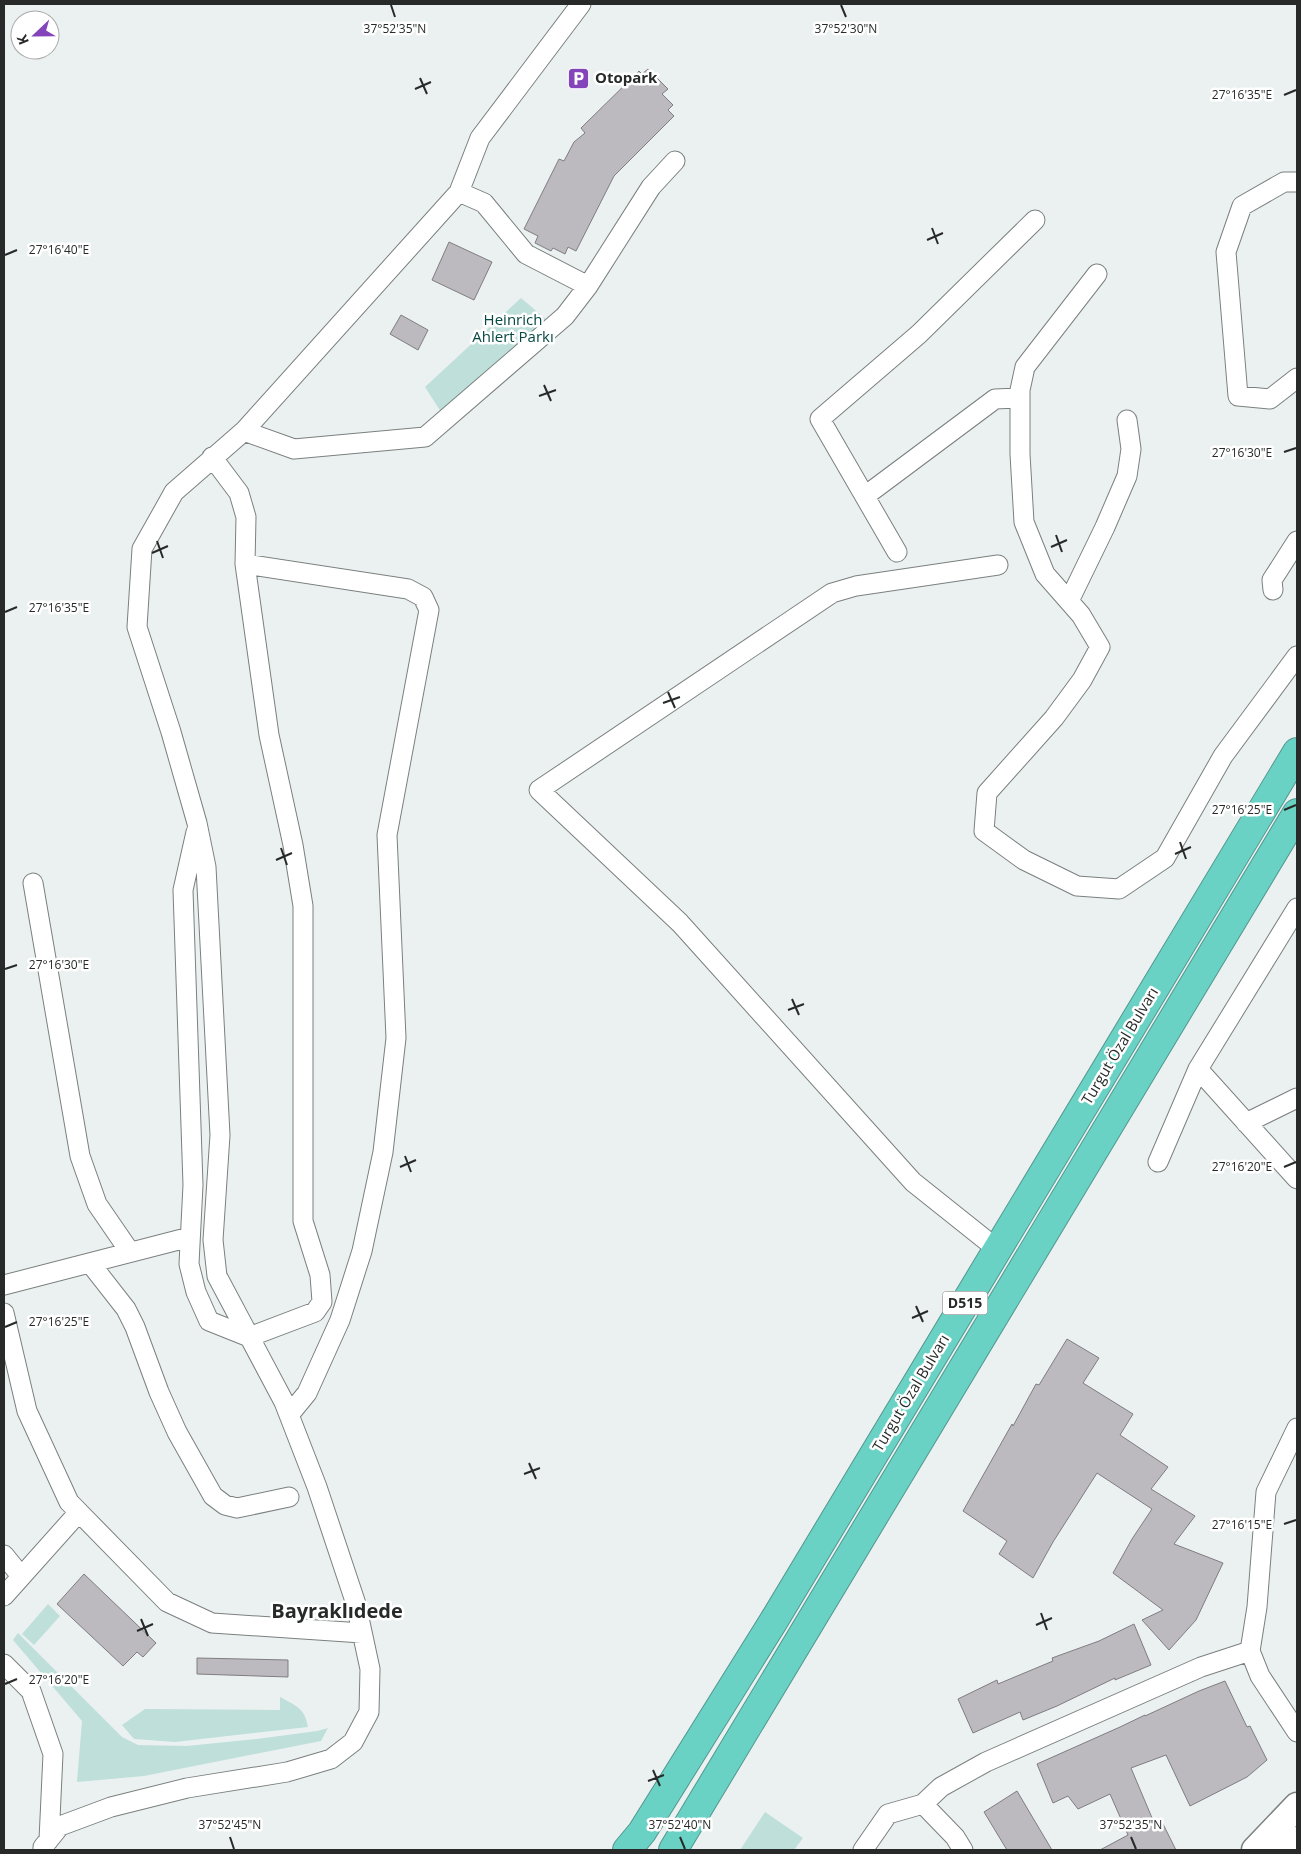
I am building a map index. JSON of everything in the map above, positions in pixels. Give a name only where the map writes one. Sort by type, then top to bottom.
[{"type":"highway","name":"Turgut Özal Bulvarı","points":[[627,1850],[642,1832],[773,1622],[1297,752]]},
{"type":"highway","name":"Turgut Özal Bulvarı","points":[[672,1850],[1297,813]]},
{"type":"main road","points":[[1255,1850],[1297,1806]]},
{"type":"main road","points":[[1287,1850],[1297,1840]]},
{"type":"street","points":[[46,1845],[60,1826],[111,1807],[187,1788],[287,1772],[331,1759],[353,1742],[369,1712],[370,1669],[356,1604],[323,1505],[284,1402],[217,1276],[213,1240],[220,1135],[206,867],[198,823],[137,627],[142,549],[174,492],[244,431],[460,192],[480,138],[581,4]]},
{"type":"street","points":[[244,431],[294,449],[425,437],[565,316],[588,286],[651,187],[675,161]]},
{"type":"street","points":[[1297,182],[1284,182],[1242,206],[1226,252],[1238,396],[1270,399],[1297,378]]},
{"type":"street","points":[[460,192],[484,203],[526,254],[588,286]]},
{"type":"street","points":[[897,552],[820,419],[919,334],[1035,220]]},
{"type":"street","points":[[1097,274],[1025,367],[1020,398],[1020,454],[1024,522],[1045,574],[1081,615],[1100,647],[1082,680],[1054,718],[987,793],[984,831],[1024,860],[1077,886],[1119,889],[1165,858],[1224,756],[1297,656]]},
{"type":"street","points":[[865,496],[995,399],[1020,398]]},
{"type":"street","points":[[1069,601],[1105,527],[1127,476],[1131,449],[1127,420]]},
{"type":"street","points":[[198,823],[183,890],[193,1186],[189,1264],[196,1292],[209,1321],[249,1337],[315,1312],[322,1302],[320,1275],[303,1221],[303,906],[293,845],[269,735],[245,564],[246,517],[239,493],[212,457]]},
{"type":"street","points":[[1273,590],[1272,580],[1297,541]]},
{"type":"street","points":[[245,564],[408,589],[423,597],[429,610],[387,835],[396,1038],[383,1152],[362,1251],[340,1320],[307,1393],[289,1415]]},
{"type":"street","points":[[997,1249],[913,1182],[680,923],[539,790],[832,593],[856,586],[998,565]]},
{"type":"street","points":[[33,883],[80,1156],[97,1204],[130,1252]]},
{"type":"street","points":[[1158,1162],[1198,1069],[1297,908]]},
{"type":"street","points":[[1198,1069],[1297,1179]]},
{"type":"street","points":[[1246,1124],[1297,1098]]},
{"type":"street","points":[[4,1285],[190,1237]]},
{"type":"street","points":[[90,1262],[126,1309],[177,1432],[213,1496],[224,1505],[237,1508],[289,1497]]},
{"type":"street","points":[[4,1313],[26,1411],[69,1502],[167,1602],[212,1623],[362,1633]]},
{"type":"street","points":[[1297,1428],[1266,1492],[1257,1607],[1250,1651],[1260,1676],[1297,1732]]},
{"type":"street","points":[[4,1596],[79,1512]]},
{"type":"street","points":[[4,1555],[21,1576]]},
{"type":"street","points":[[863,1850],[888,1814],[923,1804],[941,1787],[986,1762],[1201,1667],[1250,1651]]},
{"type":"street","points":[[4,1664],[31,1691],[53,1754],[46,1845]]},
{"type":"street","points":[[923,1804],[955,1837],[963,1850]]},
{"type":"green space","name":"Heinrich Ahlert Parkı","points":[[521,298],[548,321],[441,412],[425,387]]},
{"type":"green space","points":[[48,1604],[60,1616],[34,1645],[22,1634]]},
{"type":"green space","points":[[18,1633],[122,1737],[138,1745],[187,1746],[257,1739],[328,1728],[321,1741],[144,1776],[77,1782],[82,1721],[13,1640]]},
{"type":"green space","points":[[280,1697],[299,1708],[305,1716],[308,1727],[175,1742],[134,1739],[122,1725],[145,1709],[280,1710]]},
{"type":"green space","points":[[765,1812],[803,1838],[794,1850],[740,1850]]},
{"type":"building","points":[[648,69],[668,89],[662,94],[673,105],[668,110],[674,116],[614,176],[576,251],[568,247],[565,254],[553,248],[551,251],[535,243],[538,236],[524,229],[559,159],[564,161],[574,142],[585,133],[581,128],[639,71],[642,74]]},
{"type":"building","points":[[449,242],[492,262],[474,300],[432,280]]},
{"type":"building","points":[[401,315],[428,330],[418,350],[390,334]]},
{"type":"building","points":[[1067,1339],[1099,1358],[1083,1383],[1133,1414],[1120,1435],[1168,1467],[1151,1489],[1195,1516],[1174,1544],[1223,1563],[1196,1620],[1169,1650],[1142,1620],[1163,1610],[1113,1573],[1152,1509],[1097,1473],[1053,1542],[1033,1578],[999,1554],[1007,1541],[963,1511],[1036,1384],[1039,1385]]},
{"type":"building","points":[[84,1574],[156,1643],[143,1657],[137,1652],[123,1666],[57,1604]]},
{"type":"building","points":[[1134,1624],[1151,1665],[1115,1680],[1115,1678],[1023,1720],[1020,1712],[973,1733],[958,1699],[997,1680],[998,1684],[1053,1661],[1052,1658],[1099,1641]]},
{"type":"building","points":[[197,1658],[288,1660],[288,1677],[197,1674]]},
{"type":"building","points":[[1225,1681],[1247,1727],[1250,1726],[1267,1760],[1247,1777],[1190,1806],[1166,1755],[1131,1768],[1155,1825],[1162,1822],[1176,1850],[1100,1850],[1128,1835],[1110,1794],[1078,1809],[1068,1796],[1053,1803],[1037,1764]]},
{"type":"building","points":[[1017,1791],[1052,1850],[1007,1850],[984,1812]]},
{"type":"place","name":"Otopark","points":[[579,78]]},
{"type":"district","name":"Bayraklıdede","points":[[337,1611]]}]
